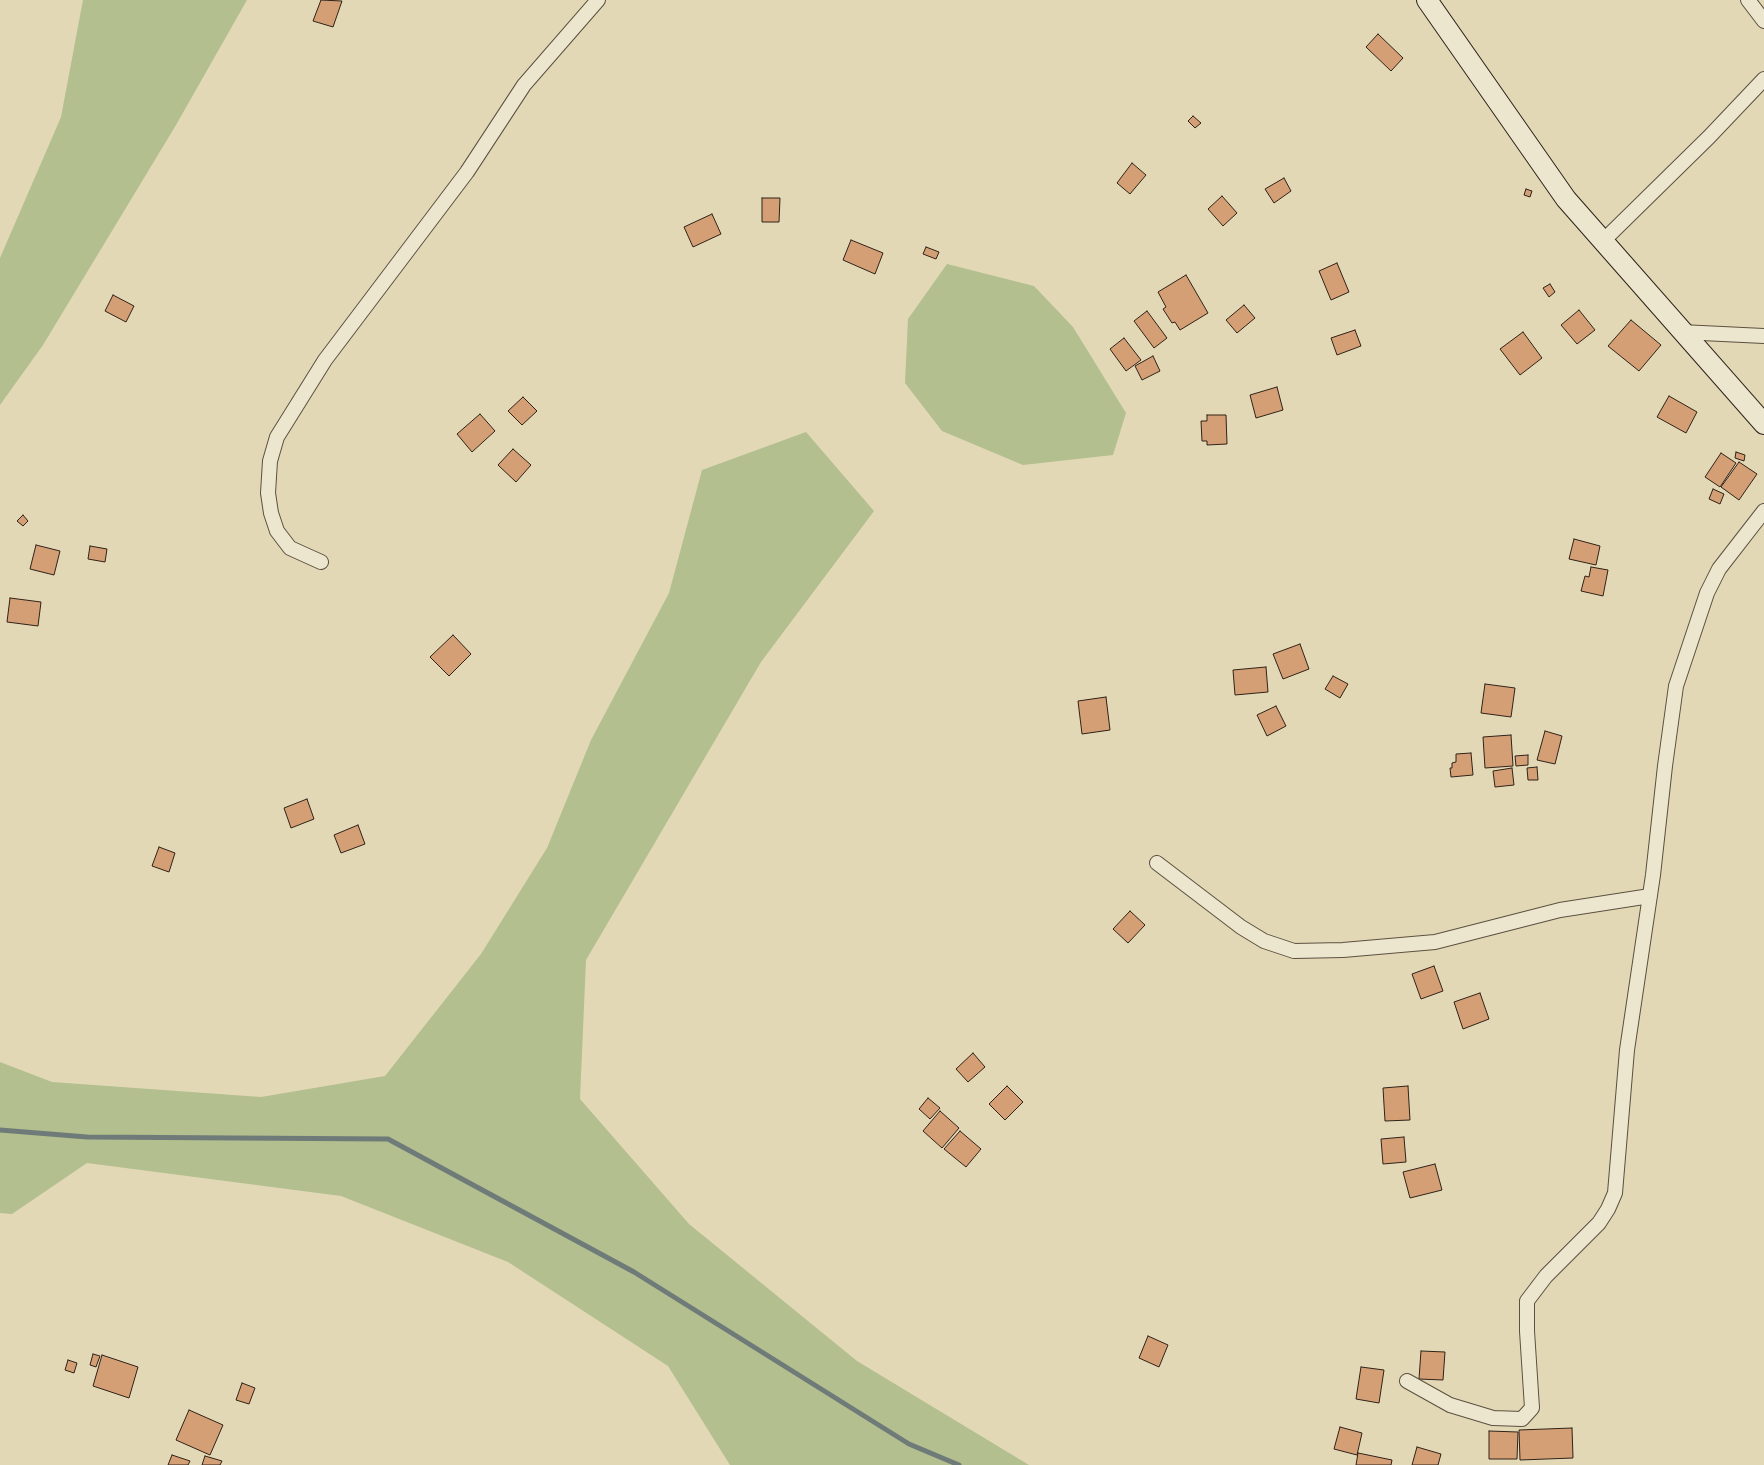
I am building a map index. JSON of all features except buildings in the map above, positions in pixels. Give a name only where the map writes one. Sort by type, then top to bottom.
[{"type":"street","points":[[321,562],[290,548],[277,531],[271,513],[268,493],[270,461],[277,436],[325,360],[467,172],[524,85],[598,0]]},
{"type":"street","points":[[1427,0],[1552,180],[1602,242],[1682,332],[1710,360],[1764,424]]},
{"type":"street","points":[[1748,0],[1764,21]]},
{"type":"street","points":[[1602,242],[1709,137],[1764,79]]},
{"type":"street","points":[[1682,332],[1764,336]]},
{"type":"street","points":[[1407,1382],[1450,1405],[1492,1418],[1522,1418],[1532,1408],[1526,1331],[1527,1301],[1546,1276],[1599,1223],[1615,1193],[1627,1050],[1650,896],[1676,686],[1707,593],[1719,569],[1764,511]]},
{"type":"street","points":[[1157,864],[1241,928],[1264,941],[1294,951],[1342,950],[1435,942],[1560,910],[1650,896]]},
{"type":"green space","points":[[83,0],[247,0],[176,125],[43,345],[0,405],[0,258],[61,117]]},
{"type":"green space","points":[[947,264],[1034,286],[1073,327],[1126,413],[1113,455],[1023,465],[942,431],[905,383],[908,319]]},
{"type":"green space","points":[[806,432],[874,511],[761,662],[586,960],[580,1099],[689,1224],[857,1361],[1029,1465],[730,1465],[668,1366],[508,1262],[341,1196],[87,1163],[12,1214],[0,1213],[0,1062],[52,1082],[261,1097],[385,1076],[481,954],[547,848],[591,740],[669,593],[702,470]]},
{"type":"waterway","points":[[0,1130],[87,1137],[388,1139],[634,1272],[909,1444],[959,1465]]}]
